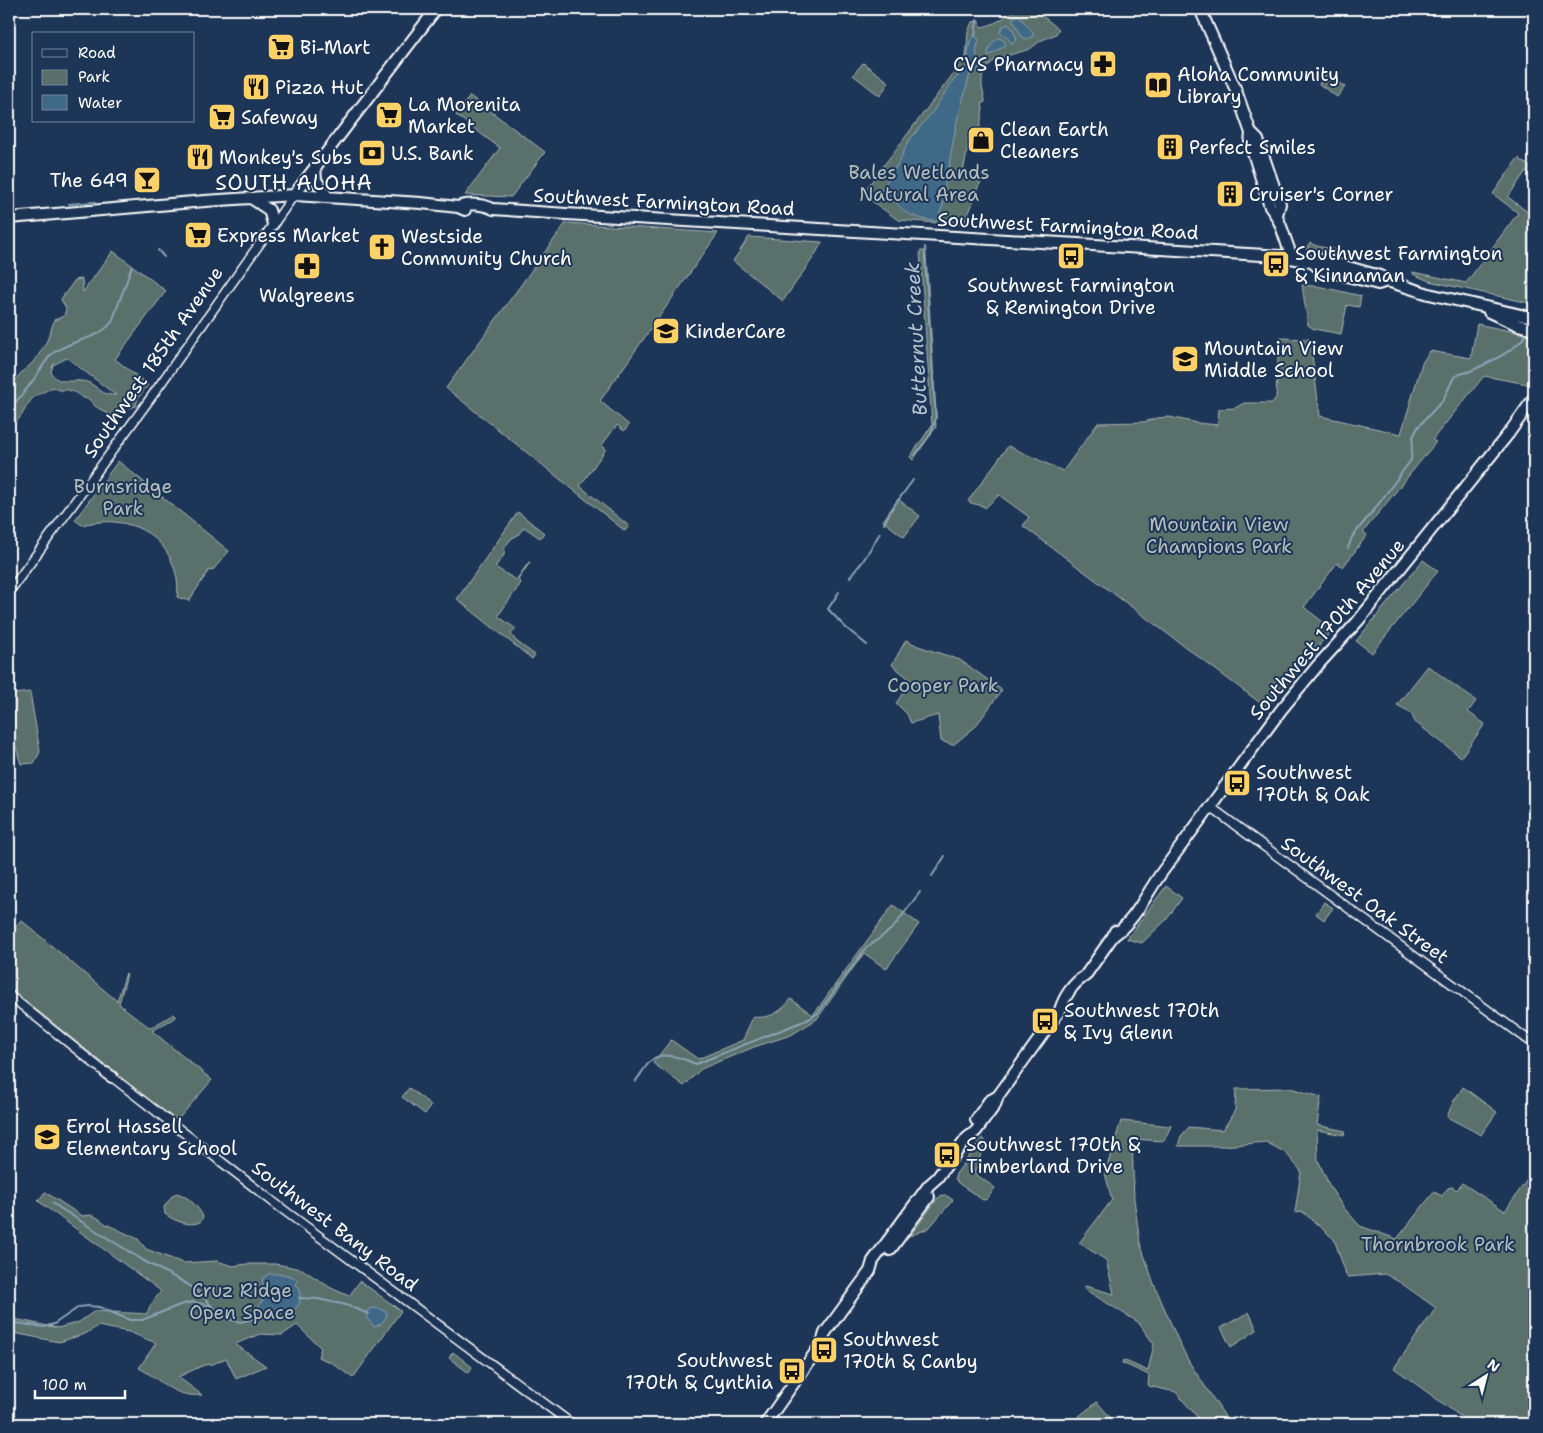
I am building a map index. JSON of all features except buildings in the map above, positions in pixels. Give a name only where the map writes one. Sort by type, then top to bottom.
[{"type":"main road","name":"Southwest 185th Avenue","points":[[294,195],[436,9]]},
{"type":"main road","points":[[1200,9],[1233,82],[1251,133],[1258,140],[1280,204],[1277,215],[1293,258]]},
{"type":"main road","points":[[315,167],[316,180],[327,196]]},
{"type":"main road","name":"Southwest Farmington Road","points":[[9,218],[250,198],[294,195],[327,196],[458,207],[463,204],[488,206],[493,209],[833,232],[1293,258],[1312,262],[1323,260],[1335,262],[1380,276],[1387,281],[1534,318]]},
{"type":"main road","points":[[250,198],[269,210],[273,224]]},
{"type":"main road","points":[[1473,304],[1518,326],[1534,329]]},
{"type":"main road","name":"Southwest 170th Avenue","points":[[765,1424],[870,1271],[872,1262],[929,1185],[938,1178],[967,1138],[971,1127],[990,1101],[998,1096],[1060,1010],[1063,1001],[1078,980],[1084,976],[1113,936],[1117,927],[1142,892],[1151,887],[1281,710],[1358,621],[1509,433],[1534,398]]},
{"type":"main road","name":"Southwest 170th Avenue","points":[[757,1424],[817,1339],[826,1333]]},
{"type":"street","name":"Southwest 185th Avenue","points":[[9,592],[152,396],[294,195]]},
{"type":"street","name":"Southwest Oak Street","points":[[1209,806],[1534,1044]]},
{"type":"street","name":"Southwest Bany Road","points":[[9,995],[281,1208],[572,1424]]},
{"type":"green space","name":"Bales Wetlands Natural Area","points":[[1018,9],[1033,9],[1059,29],[1056,34],[1040,41],[1030,49],[996,59],[988,66],[982,78],[985,102],[982,103],[983,109],[979,131],[977,133],[971,132],[962,177],[981,182],[972,198],[974,200],[964,225],[898,220],[862,194],[966,57],[968,32],[972,22],[979,21],[982,27],[987,26]]},
{"type":"green space","points":[[863,63],[889,82],[880,96],[853,75]]},
{"type":"green space","points":[[1326,74],[1345,87],[1337,97],[1319,84]]},
{"type":"green space","points":[[470,96],[545,152],[511,197],[465,195],[500,148],[456,115]]},
{"type":"green space","points":[[1518,158],[1534,170],[1534,177],[1526,171],[1508,197],[1534,217],[1534,304],[1429,281],[1413,274],[1413,272],[1466,283],[1518,213],[1493,194]]},
{"type":"green space","points":[[566,223],[718,233],[600,401],[629,425],[624,431],[617,425],[602,445],[606,449],[580,486],[629,526],[625,531],[446,388]]},
{"type":"green space","points":[[749,237],[822,242],[783,301],[733,261]]},
{"type":"green space","points":[[1310,243],[1340,253],[1337,256],[1306,250]]},
{"type":"green space","points":[[113,251],[166,291],[115,359],[148,385],[138,398],[136,406],[130,408],[125,405],[122,406],[114,418],[95,406],[89,399],[71,391],[59,390],[53,387],[34,397],[20,417],[9,425],[9,383],[15,382],[21,373],[33,362],[46,342],[54,320],[64,316],[66,309],[61,299],[75,280],[82,279],[83,292]],"holes":[[[67,358],[116,395],[107,394],[87,382],[62,381],[54,377],[51,372],[53,365]]]},
{"type":"green space","points":[[920,251],[924,251],[936,427],[913,460],[910,457],[932,425]]},
{"type":"green space","points":[[1302,285],[1322,287],[1361,296],[1359,307],[1347,305],[1341,334],[1314,329],[1308,325]]},
{"type":"green space","name":"Mountain View Champions Park","points":[[1477,324],[1534,336],[1534,375],[1527,384],[1484,376],[1432,440],[1436,442],[1363,532],[1367,535],[1343,567],[1337,563],[1304,607],[1333,630],[1320,644],[1319,650],[1309,661],[1307,660],[1267,708],[1023,526],[1029,517],[999,495],[985,508],[968,501],[1008,446],[1063,471],[1098,423],[1144,422],[1169,417],[1218,425],[1219,409],[1235,408],[1244,403],[1272,403],[1276,398],[1279,338],[1310,339],[1320,416],[1401,434],[1422,363],[1430,351],[1471,358]]},
{"type":"green space","name":"Burnsridge Park","points":[[118,461],[229,551],[212,571],[209,570],[189,601],[177,597],[178,589],[174,567],[168,553],[148,533],[124,523],[96,522],[82,525],[75,520]]},
{"type":"green space","points":[[898,499],[920,516],[904,537],[883,521]]},
{"type":"green space","points":[[518,512],[544,533],[540,538],[524,527],[505,547],[504,555],[495,567],[516,580],[530,562],[518,580],[521,583],[498,616],[516,629],[511,634],[516,641],[535,655],[532,659],[457,599]]},
{"type":"green space","points":[[1423,560],[1438,571],[1372,653],[1356,641]]},
{"type":"green space","name":"Cooper Park","points":[[906,640],[960,660],[1002,690],[975,727],[953,745],[941,741],[938,715],[911,723],[907,714],[896,703],[912,681],[892,665]]},
{"type":"green space","points":[[1428,666],[1476,701],[1468,712],[1485,724],[1461,757],[1415,722],[1411,713],[1397,705]]},
{"type":"green space","points":[[9,689],[15,694],[30,692],[40,752],[34,763],[21,764],[9,724]]},
{"type":"green space","points":[[1166,886],[1182,898],[1167,919],[1142,943],[1127,939]]},
{"type":"green space","points":[[1324,902],[1333,908],[1324,920],[1316,914]]},
{"type":"green space","points":[[893,905],[919,924],[886,969],[864,953],[817,1019],[791,1035],[754,1047],[701,1069],[684,1086],[653,1063],[671,1040],[698,1059],[743,1040],[753,1017],[765,1017],[775,1014],[791,999],[813,1015]]},
{"type":"green space","points":[[21,920],[117,1001],[126,973],[119,1004],[150,1028],[174,1014],[176,1017],[152,1031],[212,1080],[180,1117],[174,1119],[170,1117],[9,988],[9,934]]},
{"type":"green space","points":[[1463,1087],[1497,1112],[1481,1135],[1447,1117],[1453,1102]]},
{"type":"green space","points":[[409,1088],[431,1105],[425,1114],[402,1097]]},
{"type":"green space","name":"Thornbrook Park","points":[[1290,1088],[1321,1097],[1317,1125],[1345,1131],[1344,1135],[1317,1130],[1318,1160],[1330,1187],[1343,1207],[1360,1226],[1397,1239],[1434,1192],[1442,1196],[1448,1188],[1452,1187],[1457,1190],[1462,1183],[1505,1211],[1534,1170],[1534,1424],[1471,1424],[1394,1368],[1436,1308],[1385,1274],[1347,1277],[1334,1239],[1303,1212],[1295,1213],[1301,1171],[1286,1153],[1266,1142],[1223,1146],[1178,1146],[1181,1136],[1189,1127],[1223,1130],[1235,1110],[1236,1089]]},
{"type":"green space","points":[[1121,1121],[1171,1126],[1164,1141],[1132,1139],[1134,1199],[1140,1243],[1154,1284],[1178,1340],[1189,1362],[1230,1424],[1179,1424],[1198,1418],[1176,1392],[1148,1386],[1149,1375],[1122,1363],[1123,1360],[1148,1371],[1154,1344],[1138,1322],[1084,1289],[1085,1286],[1114,1294],[1106,1260],[1079,1243],[1112,1200],[1105,1173]]},
{"type":"green space","points":[[982,1138],[986,1142],[974,1173],[995,1188],[987,1199],[983,1200],[958,1183],[955,1178]]},
{"type":"green space","name":"Cruz Ridge Open Space","points":[[45,1192],[82,1216],[90,1215],[98,1218],[106,1224],[138,1239],[146,1249],[183,1263],[217,1261],[233,1266],[275,1264],[302,1269],[331,1288],[349,1296],[360,1281],[401,1311],[353,1378],[332,1363],[318,1357],[321,1348],[297,1325],[282,1335],[260,1334],[235,1344],[266,1366],[236,1379],[226,1358],[213,1364],[204,1365],[178,1377],[202,1395],[183,1394],[168,1387],[139,1368],[156,1343],[129,1332],[98,1326],[85,1334],[59,1342],[9,1332],[9,1318],[58,1328],[79,1322],[95,1311],[147,1314],[150,1306],[161,1291],[38,1201]]},
{"type":"green space","points":[[176,1193],[184,1196],[196,1206],[203,1217],[200,1222],[192,1224],[182,1222],[165,1214],[164,1207]]},
{"type":"green space","points":[[942,1195],[953,1200],[929,1228],[910,1236],[938,1198]]},
{"type":"green space","points":[[1249,1312],[1257,1330],[1231,1347],[1221,1328]]},
{"type":"green space","points":[[453,1352],[472,1367],[469,1373],[449,1358]]},
{"type":"green space","points":[[1097,1402],[1116,1424],[1069,1424]]},
{"type":"water","points":[[1018,15],[1033,32],[1033,36],[1027,39],[1022,37],[1012,19]]},
{"type":"water","points":[[1008,24],[1017,39],[1012,44],[1000,32],[1002,27]]},
{"type":"water","points":[[975,36],[979,40],[976,50],[979,69],[970,74],[957,121],[949,171],[945,181],[945,199],[936,221],[919,218],[903,210],[897,202],[887,200],[881,191],[899,162],[908,142],[933,111],[953,81],[966,68],[970,41]]},
{"type":"water","points":[[999,38],[1006,45],[988,56],[991,46]]},
{"type":"water","points":[[269,1274],[284,1274],[294,1278],[297,1281],[296,1286],[299,1287],[300,1300],[296,1308],[286,1314],[267,1319],[257,1317],[256,1313],[265,1294],[262,1279]]},
{"type":"water","points":[[372,1308],[381,1309],[387,1313],[383,1322],[374,1327],[366,1317],[368,1310]]},
{"type":"waterway","name":"Butternut Creek","points":[[975,36],[977,20]]},
{"type":"waterway","points":[[69,204],[95,202]]},
{"type":"waterway","name":"Butternut Creek","points":[[915,455],[930,435],[936,418],[925,247]]},
{"type":"waterway","points":[[158,250],[164,257]]},
{"type":"waterway","points":[[9,409],[27,389],[52,354],[67,345],[99,333],[112,322],[132,266]]},
{"type":"waterway","points":[[1348,548],[1352,537],[1411,460],[1413,437],[1418,427],[1443,400],[1454,377],[1502,356],[1526,335]]},
{"type":"waterway","name":"Butternut Creek","points":[[884,524],[891,510],[913,480]]},
{"type":"waterway","name":"Butternut Creek","points":[[850,577],[863,561],[880,533]]},
{"type":"waterway","name":"Butternut Creek","points":[[839,592],[828,609],[845,627],[867,645]]},
{"type":"waterway","name":"Butternut Creek","points":[[932,876],[945,856]]},
{"type":"waterway","name":"Butternut Creek","points":[[635,1082],[648,1064],[658,1057],[669,1056],[696,1064],[809,1019],[818,1013],[865,949],[893,928],[920,892]]},
{"type":"waterway","points":[[52,1203],[144,1261],[187,1284],[202,1295],[222,1318],[241,1322],[259,1317]]},
{"type":"waterway","name":"Butternut Creek","points":[[299,1298],[318,1299],[346,1305],[369,1314]]},
{"type":"waterway","points":[[9,1322],[44,1327],[54,1324],[79,1307],[88,1306],[99,1307],[130,1320],[142,1320],[193,1302],[211,1306]]},
{"type":"place","name":"Bi-Mart","points":[[281,47]]},
{"type":"place","name":"CVS Pharmacy","points":[[1103,64]]},
{"type":"place","name":"Aloha Community Library","points":[[1158,85]]},
{"type":"place","name":"Pizza Hut","points":[[256,87]]},
{"type":"place","name":"La Morenita Market","points":[[389,115]]},
{"type":"place","name":"Safeway","points":[[222,117]]},
{"type":"place","name":"Clean Earth Cleaners","points":[[981,140]]},
{"type":"place","name":"Perfect Smiles","points":[[1170,147]]},
{"type":"place","name":"U.S. Bank","points":[[372,153]]},
{"type":"place","name":"Monkey's Subs","points":[[200,157]]},
{"type":"place","name":"The 649","points":[[147,180]]},
{"type":"place","name":"Cruiser's Corner","points":[[1230,194]]},
{"type":"place","name":"Express Market","points":[[198,235]]},
{"type":"place","name":"Westside Community Church","points":[[382,247]]},
{"type":"place","name":"Southwest Farmington & Remington Drive","points":[[1071,256]]},
{"type":"place","name":"Southwest Farmington & Kinnaman","points":[[1276,264]]},
{"type":"place","name":"Walgreens","points":[[307,266]]},
{"type":"place","name":"KinderCare","points":[[666,331]]},
{"type":"place","name":"Mountain View Middle School","points":[[1185,359]]},
{"type":"place","name":"Southwest 170th & Oak","points":[[1237,783]]},
{"type":"place","name":"Southwest 170th & Ivy Glenn","points":[[1045,1021]]},
{"type":"place","name":"Errol Hassell Elementary School","points":[[47,1137]]},
{"type":"place","name":"Southwest 170th & Timberland Drive","points":[[947,1155]]},
{"type":"place","name":"Southwest 170th & Canby","points":[[824,1350]]},
{"type":"place","name":"Southwest 170th & Cynthia","points":[[792,1371]]},
{"type":"district","name":"SOUTH ALOHA","points":[[294,183]]}]
